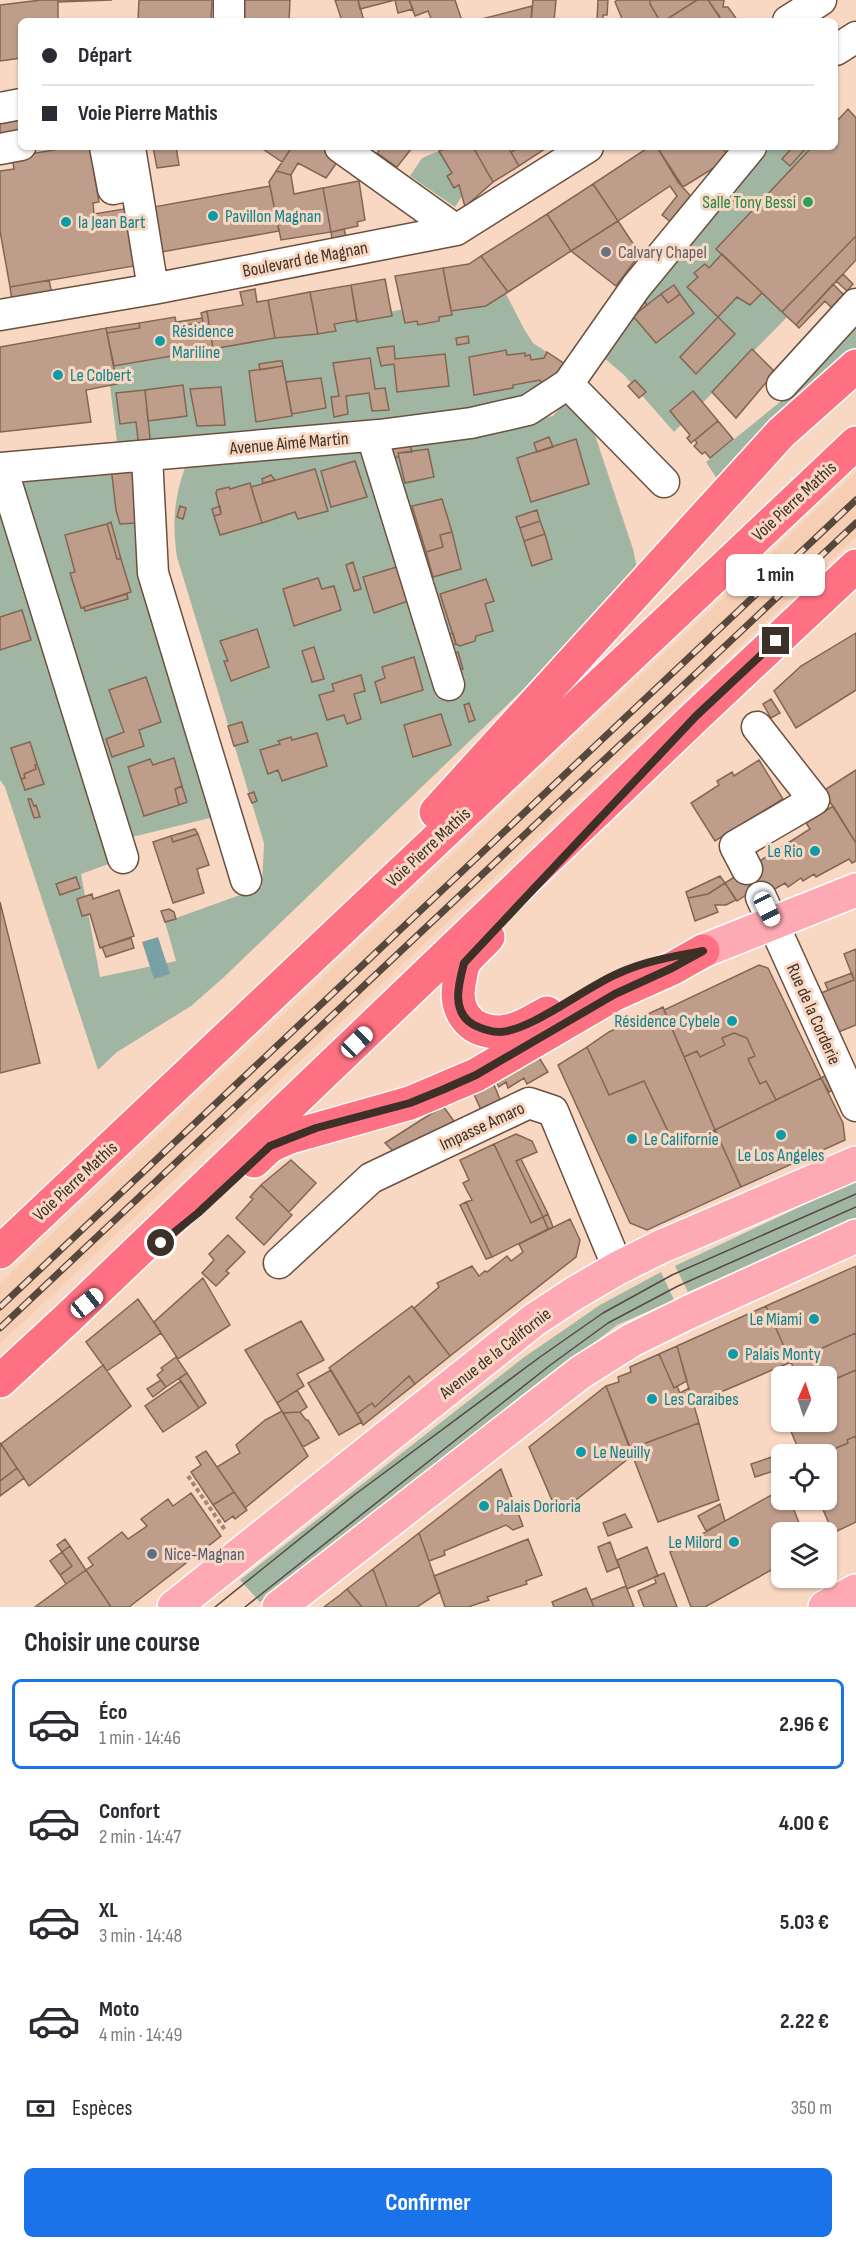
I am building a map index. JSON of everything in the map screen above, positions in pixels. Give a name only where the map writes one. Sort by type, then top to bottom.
[{"type":"highway","points":[[275,993],[773,442],[856,366]]},
{"type":"highway","name":"Voie Pierre Mathis","points":[[0,1252],[856,443]]},
{"type":"highway","points":[[0,1382],[696,716],[856,566]]},
{"type":"highway","points":[[696,716],[464,963],[458,989],[459,1007],[468,1022],[484,1030],[501,1032],[523,1026],[618,973],[667,958],[703,951]]},
{"type":"highway","points":[[68,1318],[198,1213],[270,1146],[316,1128],[410,1103],[476,1075],[615,994],[703,951]]},
{"type":"main road","points":[[703,951],[767,909],[856,890]]},
{"type":"main road","name":"Avenue de la Californie","points":[[186,1603],[534,1320],[575,1293],[618,1268],[671,1243],[856,1163]]},
{"type":"main road","points":[[279,1607],[581,1372],[632,1340],[856,1236]]},
{"type":"main road","points":[[825,1607],[856,1591]]},
{"type":"street","points":[[229,0],[229,18]]},
{"type":"street","points":[[793,18],[821,0]]},
{"type":"street","points":[[838,49],[856,37]]},
{"type":"street","points":[[0,108],[18,105]]},
{"type":"street","points":[[0,149],[18,146]]},
{"type":"street","points":[[118,150],[113,189],[136,184],[153,289]]},
{"type":"street","points":[[344,150],[456,230]]},
{"type":"street","name":"Boulevard de Magnan","points":[[0,315],[153,289],[456,230],[583,150]]},
{"type":"street","name":"Avenue Aimé Martin","points":[[1,468],[372,436],[471,423],[528,410],[568,384],[636,287],[749,150]]},
{"type":"street","points":[[418,221],[456,230]]},
{"type":"street","points":[[782,385],[856,304]]},
{"type":"street","points":[[568,384],[664,482]]},
{"type":"street","points":[[372,436],[449,685]]},
{"type":"street","points":[[147,456],[153,573],[246,880]]},
{"type":"street","points":[[1,468],[123,858]]},
{"type":"street","points":[[747,869],[735,846],[814,800],[756,727]]},
{"type":"street","name":"Rue de la Corderie","points":[[767,909],[847,1061],[856,1106]]},
{"type":"street","name":"Impasse Amaro","points":[[279,1263],[371,1178],[529,1103],[553,1111],[618,1268]]},
{"type":"path","points":[[188,1476],[230,1538]]},
{"type":"shaded area","points":[[856,472],[856,537],[0,1344],[0,1283]]},
{"type":"green space","points":[[768,150],[819,150],[792,312],[674,432],[624,375],[597,352],[663,269]]},
{"type":"green space","points":[[439,151],[466,190],[455,207],[410,176],[422,158]]},
{"type":"green space","points":[[504,290],[533,343],[568,366],[522,407],[118,450],[107,362],[284,332]]},
{"type":"green space","points":[[856,316],[856,351],[719,482],[706,462],[780,402]]},
{"type":"green space","points":[[564,403],[587,411],[633,549],[637,568],[532,681],[223,978],[191,1006],[117,1052],[98,1070],[5,787],[0,780],[0,496],[114,862],[81,874],[100,977],[176,961],[165,922],[262,887],[264,843],[177,557],[175,511],[186,465],[477,429],[553,416]]},
{"type":"green space","points":[[108,467],[133,508],[214,817],[124,839],[15,486],[21,475]]},
{"type":"green space","points":[[856,1180],[856,1219],[688,1292],[675,1266]]},
{"type":"green space","points":[[661,1272],[674,1300],[617,1325],[260,1602],[240,1580],[523,1358],[600,1305]]},
{"type":"water","points":[[158,937],[170,974],[154,979],[142,942]]},
{"type":"building","points":[[58,0],[58,18],[18,18],[18,58],[0,61],[0,5]]},
{"type":"building","points":[[58,0],[112,0],[58,2]]},
{"type":"building","points":[[139,0],[212,0],[211,18],[138,18]]},
{"type":"building","points":[[241,0],[290,0],[289,18],[240,18]]},
{"type":"building","points":[[335,0],[358,0],[363,18],[341,18]]},
{"type":"building","points":[[358,0],[395,0],[360,9]]},
{"type":"building","points":[[395,0],[409,0],[413,9],[398,13]]},
{"type":"building","points":[[409,0],[455,0],[461,18],[431,18],[428,11],[415,16]]},
{"type":"building","points":[[533,0],[556,0],[554,18],[531,18]]},
{"type":"building","points":[[598,0],[608,0],[607,15],[597,18]]},
{"type":"building","points":[[617,0],[650,0],[658,18],[622,18],[615,2]]},
{"type":"building","points":[[650,0],[697,0],[669,18],[658,18]]},
{"type":"building","points":[[697,0],[708,0],[720,17],[718,18],[669,18]]},
{"type":"building","points":[[708,0],[724,0],[723,7],[728,7],[736,18],[720,18]]},
{"type":"building","points":[[532,6],[531,18],[486,18]]},
{"type":"building","name":"Salle Tony Bessi","points":[[848,109],[856,118],[856,236],[782,312],[716,249],[809,150],[838,150],[838,120]]},
{"type":"building","points":[[18,116],[18,142],[0,145],[0,119]]},
{"type":"building","name":"la Jean Bart","points":[[53,150],[94,150],[98,173],[94,173],[99,202],[93,203],[94,214],[130,208],[140,265],[10,287],[0,231],[0,171],[14,169],[12,157]]},
{"type":"building","points":[[154,150],[176,150],[179,165],[157,168]]},
{"type":"building","points":[[264,150],[290,150],[282,162]]},
{"type":"building","points":[[290,150],[328,150],[340,158],[326,178],[298,163],[291,175],[276,171]]},
{"type":"building","points":[[380,150],[410,150],[397,167],[377,153]]},
{"type":"building","points":[[475,150],[493,182],[465,207],[459,185],[454,188],[447,176],[452,173],[439,151]]},
{"type":"building","points":[[475,150],[510,150],[519,166],[493,182]]},
{"type":"building","points":[[515,150],[543,150],[519,166],[511,152]]},
{"type":"building","points":[[644,150],[659,150],[678,182],[696,202],[677,227],[662,215],[677,196],[670,186],[618,221],[593,184]]},
{"type":"building","points":[[659,150],[724,150],[730,158],[683,187]]},
{"type":"building","points":[[790,150],[804,150],[790,166],[782,159]]},
{"type":"building","points":[[276,171],[291,175],[294,194],[323,188],[331,232],[281,240],[269,182]]},
{"type":"building","points":[[359,181],[365,220],[357,222],[358,226],[331,232],[323,188]]},
{"type":"building","points":[[593,184],[618,221],[571,251],[547,214]]},
{"type":"building","name":"Pavillon Magnan","points":[[270,186],[279,231],[156,253],[148,208]]},
{"type":"building","points":[[739,195],[747,203],[741,209],[733,201]]},
{"type":"building","points":[[547,214],[571,251],[508,292],[481,256]]},
{"type":"building","name":"Calvary Chapel","points":[[618,221],[640,254],[616,286],[571,251]]},
{"type":"building","points":[[344,229],[347,241],[333,244],[331,232]]},
{"type":"building","points":[[856,236],[856,260],[796,325],[782,312]]},
{"type":"building","points":[[722,254],[762,293],[750,305],[737,297],[718,317],[687,287],[698,277],[694,273],[705,264],[709,268]]},
{"type":"building","points":[[481,256],[508,292],[486,306],[451,311],[443,268],[469,264]]},
{"type":"building","points":[[443,268],[452,315],[439,317],[439,321],[418,325],[417,321],[405,323],[395,276]]},
{"type":"building","points":[[843,274],[853,284],[847,291],[836,281]]},
{"type":"building","points":[[385,279],[392,316],[357,322],[351,285]]},
{"type":"building","points":[[49,280],[52,294],[12,301],[10,287]]},
{"type":"building","points":[[833,284],[848,299],[837,313],[825,301],[799,328],[796,325]]},
{"type":"building","points":[[351,285],[357,320],[334,324],[336,331],[318,334],[310,292]]},
{"type":"building","points":[[674,285],[680,294],[668,303],[661,294]]},
{"type":"building","points":[[255,289],[257,302],[268,300],[275,338],[213,349],[207,311],[243,305],[240,292]]},
{"type":"building","points":[[310,292],[318,334],[275,338],[268,300]]},
{"type":"building","points":[[661,294],[668,303],[680,294],[694,313],[656,343],[633,316]]},
{"type":"building","points":[[641,296],[647,305],[633,316]]},
{"type":"building","name":"Résidence Mariline","points":[[207,311],[213,349],[114,366],[107,333],[140,328],[139,323],[175,317],[177,327],[203,322],[201,313]]},
{"type":"building","points":[[718,317],[735,334],[696,374],[680,357]]},
{"type":"building","points":[[202,318],[203,322],[177,327],[177,322]]},
{"type":"building","points":[[139,323],[140,328],[107,333],[106,328]]},
{"type":"building","name":"Le Colbert","points":[[106,328],[117,384],[86,390],[91,422],[0,432],[0,347]]},
{"type":"building","points":[[468,336],[469,343],[457,345],[456,338]]},
{"type":"building","points":[[394,346],[395,359],[445,354],[449,386],[397,392],[394,364],[381,366],[377,348]]},
{"type":"building","points":[[752,349],[775,372],[736,418],[712,392]]},
{"type":"building","points":[[506,350],[507,355],[525,353],[525,356],[530,355],[531,360],[544,358],[547,352],[568,366],[547,392],[540,380],[513,385],[513,388],[474,395],[469,357]]},
{"type":"building","points":[[370,358],[375,389],[385,388],[389,410],[372,411],[369,393],[346,396],[348,414],[334,417],[331,397],[339,396],[333,363]]},
{"type":"building","points":[[282,361],[283,366],[260,370],[259,364]]},
{"type":"building","points":[[283,366],[292,416],[256,422],[249,371]]},
{"type":"building","points":[[321,378],[326,408],[292,414],[286,382]]},
{"type":"building","points":[[635,380],[646,392],[639,398],[628,386]]},
{"type":"building","points":[[183,385],[187,416],[148,421],[145,390]]},
{"type":"building","points":[[221,387],[225,425],[197,426],[190,389]]},
{"type":"building","points":[[145,390],[151,447],[139,448],[136,422],[120,424],[116,393]]},
{"type":"building","points":[[693,391],[718,421],[691,443],[687,438],[690,435],[670,411]]},
{"type":"building","points":[[718,421],[733,439],[710,458],[694,446],[697,443],[695,440]]},
{"type":"building","points":[[549,437],[553,447],[537,452],[534,443]]},
{"type":"building","points":[[576,439],[589,484],[531,502],[517,458]]},
{"type":"building","points":[[409,442],[412,452],[398,453],[399,457],[388,459],[384,446]]},
{"type":"building","points":[[428,449],[434,477],[405,483],[398,453]]},
{"type":"building","points":[[355,461],[367,497],[331,507],[321,471]]},
{"type":"building","points":[[136,465],[137,523],[120,524],[111,467]]},
{"type":"building","points":[[315,469],[328,511],[298,519],[295,512],[262,523],[251,487]]},
{"type":"building","points":[[271,475],[275,480],[263,483],[262,479]]},
{"type":"building","points":[[250,483],[262,523],[220,535],[214,516],[221,514],[217,490]]},
{"type":"building","points":[[442,499],[452,532],[440,535],[443,547],[426,552],[412,506]]},
{"type":"building","points":[[180,506],[186,508],[183,519],[177,517]]},
{"type":"building","points":[[220,506],[221,514],[214,516],[212,509]]},
{"type":"building","points":[[537,510],[540,521],[520,528],[516,517]]},
{"type":"building","points":[[540,521],[545,534],[524,541],[520,528]]},
{"type":"building","points":[[111,522],[121,559],[117,559],[107,524]]},
{"type":"building","points":[[107,524],[117,559],[121,559],[131,592],[81,608],[70,573],[75,572],[65,535]]},
{"type":"building","points":[[452,532],[461,569],[433,577],[426,552],[443,547],[440,535]]},
{"type":"building","points":[[545,534],[552,559],[532,566],[524,541]]},
{"type":"building","points":[[353,562],[361,589],[354,591],[346,565]]},
{"type":"building","points":[[397,567],[408,601],[374,613],[363,577]]},
{"type":"building","points":[[318,578],[322,589],[334,586],[341,610],[294,626],[283,589]]},
{"type":"building","points":[[486,579],[494,601],[485,604],[493,631],[476,636],[475,641],[460,646],[456,644],[440,594]]},
{"type":"building","points":[[127,594],[128,599],[85,611],[84,607]]},
{"type":"building","points":[[22,610],[31,640],[0,650],[0,617]]},
{"type":"building","points":[[257,629],[269,667],[231,681],[224,661],[228,661],[220,641]]},
{"type":"building","points":[[453,633],[456,644],[451,645],[447,634]]},
{"type":"building","points":[[856,633],[856,690],[796,728],[774,691],[801,666]]},
{"type":"building","points":[[314,647],[324,679],[312,682],[302,651]]},
{"type":"building","points":[[458,652],[463,669],[454,672],[448,655]]},
{"type":"building","points":[[414,657],[423,690],[381,703],[375,682],[385,678],[382,667]]},
{"type":"building","points":[[361,675],[365,691],[354,694],[361,719],[347,724],[344,715],[327,720],[319,695],[334,691],[332,684]]},
{"type":"building","points":[[146,677],[161,722],[139,730],[144,746],[112,757],[106,739],[124,732],[109,690]]},
{"type":"building","points":[[771,699],[780,713],[771,718],[763,704]]},
{"type":"building","points":[[469,703],[475,720],[469,722],[464,705]]},
{"type":"building","points":[[441,714],[451,745],[413,757],[404,725]]},
{"type":"building","points":[[242,722],[248,742],[234,746],[228,726]]},
{"type":"building","points":[[317,733],[327,766],[282,781],[278,770],[268,774],[260,750],[280,744],[278,741],[291,737],[292,740]]},
{"type":"building","points":[[30,742],[37,764],[36,769],[24,774],[25,778],[21,779],[11,748]]},
{"type":"building","points":[[174,758],[182,786],[175,789],[179,805],[144,816],[128,767],[150,759],[153,765]]},
{"type":"building","points":[[759,760],[783,799],[715,841],[691,803],[719,785],[717,781],[732,772],[734,776]]},
{"type":"building","points":[[37,764],[44,784],[25,790],[21,779],[25,778],[24,774],[36,769]]},
{"type":"building","points":[[856,770],[856,843],[823,791]]},
{"type":"building","points":[[182,786],[187,802],[179,805],[175,789]]},
{"type":"building","points":[[254,792],[257,801],[252,803],[248,794]]},
{"type":"building","points":[[28,799],[31,799],[34,806],[36,805],[40,817],[34,818]]},
{"type":"building","name":"Le Rio","points":[[833,806],[856,843],[856,861],[852,863],[849,859],[816,877],[814,874],[803,881],[801,878],[788,887],[785,883],[761,897],[746,895],[737,901],[725,883],[810,829],[806,823]]},
{"type":"building","points":[[195,829],[198,834],[173,842],[171,836]]},
{"type":"building","points":[[198,834],[209,865],[197,869],[204,893],[173,903],[153,842],[171,836],[173,842]]},
{"type":"building","points":[[720,876],[725,883],[708,894],[688,898],[686,892]]},
{"type":"building","points":[[76,877],[80,888],[60,895],[56,884]]},
{"type":"building","points":[[725,883],[736,900],[726,905],[715,905],[718,912],[695,921],[688,898],[708,894]]},
{"type":"building","points":[[119,890],[134,936],[100,948],[90,914],[82,916],[77,899],[92,894],[93,899]]},
{"type":"building","points":[[0,902],[40,1063],[0,1073]]},
{"type":"building","points":[[169,909],[174,912],[176,919],[165,922],[161,911]]},
{"type":"building","points":[[131,938],[134,948],[106,957],[102,947]]},
{"type":"building","points":[[856,949],[856,1025],[836,1033],[821,993],[854,980],[844,954]]},
{"type":"building","name":"Résidence Cybele","points":[[759,965],[768,968],[821,1078],[776,1100],[766,1081],[760,1084],[748,1059],[755,1056],[747,1038],[734,1033],[722,1038],[725,1045],[700,1057],[697,1051],[684,1057],[664,1010]]},
{"type":"building","points":[[852,973],[854,980],[828,990],[825,983]]},
{"type":"building","points":[[663,1007],[715,1130],[676,1148],[644,1081],[609,1095],[587,1047],[609,1032]]},
{"type":"building","points":[[734,1033],[747,1038],[755,1056],[748,1059],[760,1084],[766,1081],[776,1100],[715,1130],[684,1057],[697,1051],[700,1057],[725,1045],[722,1038]]},
{"type":"building","name":"Le Californie","points":[[587,1047],[609,1095],[644,1081],[676,1148],[715,1130],[741,1187],[647,1230],[630,1223],[558,1065]]},
{"type":"building","points":[[538,1056],[548,1072],[527,1084],[524,1078],[508,1088],[506,1082],[499,1087],[496,1081]]},
{"type":"building","points":[[828,1074],[835,1089],[829,1092],[821,1078]]},
{"type":"building","name":"Le Los Angeles","points":[[821,1078],[843,1123],[845,1140],[741,1187],[715,1130]]},
{"type":"building","points":[[492,1080],[501,1102],[482,1112],[472,1090]]},
{"type":"building","points":[[443,1106],[456,1124],[395,1153],[385,1143]]},
{"type":"building","points":[[516,1134],[532,1141],[537,1152],[516,1161],[543,1217],[531,1223],[494,1144]]},
{"type":"building","points":[[494,1144],[531,1223],[543,1217],[548,1229],[492,1257],[466,1202],[472,1200],[463,1183],[469,1180],[460,1160]]},
{"type":"building","points":[[521,1159],[548,1214],[543,1217],[516,1161]]},
{"type":"building","points":[[291,1160],[316,1183],[289,1212],[261,1185]]},
{"type":"building","points":[[261,1185],[292,1215],[264,1245],[236,1218],[253,1199],[250,1197]]},
{"type":"building","points":[[466,1202],[492,1257],[486,1259],[460,1205]]},
{"type":"building","points":[[548,1214],[553,1227],[548,1229],[543,1217]]},
{"type":"building","points":[[570,1219],[580,1240],[576,1257],[450,1356],[414,1308],[439,1287],[437,1283],[472,1266],[479,1276],[507,1256],[511,1261],[523,1252],[519,1244]]},
{"type":"building","points":[[228,1235],[245,1252],[226,1271],[229,1273],[216,1286],[202,1273],[214,1260],[209,1254]]},
{"type":"building","name":"Le Miami","points":[[856,1266],[856,1333],[791,1362],[766,1306]]},
{"type":"building","points":[[203,1278],[230,1325],[178,1359],[154,1322]]},
{"type":"building","points":[[138,1299],[161,1333],[107,1371],[86,1342]]},
{"type":"building","points":[[412,1306],[450,1356],[415,1384],[409,1376],[375,1407],[372,1403],[357,1414],[329,1368]]},
{"type":"building","name":"Palais Monty","points":[[766,1306],[791,1362],[782,1366],[771,1366],[771,1371],[693,1404],[677,1346]]},
{"type":"building","points":[[301,1321],[324,1360],[297,1374],[304,1386],[277,1403],[245,1350]]},
{"type":"building","points":[[856,1333],[856,1370],[837,1378],[837,1366],[793,1366],[791,1362]]},
{"type":"building","points":[[677,1346],[687,1381],[674,1388],[659,1354]]},
{"type":"building","name":"Les Caraibes","points":[[659,1354],[674,1388],[677,1386],[680,1393],[689,1388],[699,1423],[630,1449],[606,1386],[619,1382],[618,1377],[631,1372],[630,1367]]},
{"type":"building","points":[[176,1357],[187,1373],[166,1387],[157,1375],[163,1370],[161,1368]]},
{"type":"building","points":[[103,1365],[131,1406],[29,1486],[1,1444]]},
{"type":"building","points":[[331,1370],[362,1422],[339,1435],[308,1383]]},
{"type":"building","points":[[856,1370],[856,1436],[837,1448],[837,1444],[796,1444],[791,1432],[837,1432],[837,1378]]},
{"type":"building","points":[[187,1373],[206,1403],[199,1408],[179,1379]]},
{"type":"building","points":[[409,1376],[415,1384],[363,1425],[357,1414],[372,1403],[375,1407]]},
{"type":"building","points":[[161,1380],[166,1387],[153,1397],[147,1389]]},
{"type":"building","points":[[181,1381],[199,1408],[163,1432],[145,1406]]},
{"type":"building","name":"Le Neuilly","points":[[606,1386],[633,1455],[558,1514],[529,1447]]},
{"type":"building","points":[[297,1390],[307,1407],[300,1412],[283,1413],[277,1403]]},
{"type":"building","points":[[282,1411],[308,1456],[245,1508],[217,1467],[240,1453],[236,1445],[265,1420]]},
{"type":"building","points":[[300,1412],[319,1438],[303,1447],[283,1413]]},
{"type":"building","points":[[699,1423],[719,1500],[658,1522],[630,1449]]},
{"type":"building","points":[[856,1436],[856,1522],[837,1531],[837,1522],[828,1522],[823,1510],[837,1510],[837,1448],[848,1443],[847,1440]]},
{"type":"building","points":[[0,1443],[17,1468],[0,1481]]},
{"type":"building","points":[[206,1451],[234,1492],[213,1505],[191,1472],[201,1465],[196,1457]]},
{"type":"building","points":[[771,1457],[771,1472],[755,1477],[751,1464]]},
{"type":"building","points":[[17,1468],[24,1478],[0,1496],[0,1481]]},
{"type":"building","name":"Palais Dorioria","points":[[501,1469],[523,1526],[513,1530],[506,1525],[444,1551],[445,1555],[429,1561],[419,1533]]},
{"type":"building","points":[[234,1492],[247,1510],[235,1519],[233,1516],[225,1522],[213,1505]]},
{"type":"building","points":[[191,1493],[221,1536],[129,1607],[111,1607],[86,1570],[93,1565],[88,1558],[122,1532],[128,1539],[147,1526],[141,1519],[168,1499],[173,1506]]},
{"type":"building","name":"Le Milord","points":[[771,1495],[771,1510],[794,1510],[799,1522],[771,1522],[771,1570],[705,1607],[691,1607],[670,1552]]},
{"type":"building","points":[[720,1504],[725,1521],[706,1531],[698,1516]]},
{"type":"building","points":[[625,1514],[632,1527],[608,1536],[603,1523]]},
{"type":"building","points":[[419,1533],[440,1592],[417,1607],[387,1607],[373,1569]]},
{"type":"building","points":[[65,1539],[70,1546],[62,1552],[57,1545]]},
{"type":"building","points":[[528,1539],[542,1575],[526,1581],[527,1584],[487,1597],[489,1600],[468,1607],[445,1607],[434,1576]]},
{"type":"building","points":[[610,1542],[619,1567],[607,1572],[598,1547]]},
{"type":"building","points":[[70,1546],[86,1570],[66,1584],[60,1575],[72,1566],[62,1552]]},
{"type":"building","points":[[647,1547],[658,1576],[627,1589],[617,1560]]},
{"type":"building","points":[[62,1552],[72,1566],[60,1575],[50,1561]]},
{"type":"building","points":[[373,1569],[387,1607],[362,1607],[347,1589]]},
{"type":"building","points":[[86,1570],[111,1607],[35,1607],[66,1584]]},
{"type":"building","points":[[664,1573],[677,1607],[644,1607],[638,1591],[656,1583],[654,1577]]},
{"type":"building","points":[[626,1586],[634,1607],[594,1607],[591,1600]]},
{"type":"building","points":[[586,1588],[594,1607],[554,1607],[552,1602]]},
{"type":"building","points":[[347,1589],[362,1607],[324,1607],[340,1595]]},
{"type":"tram line","points":[[215,1607],[353,1496],[603,1313],[672,1275],[856,1194]]},
{"type":"tram line","points":[[245,1607],[549,1366],[608,1323],[678,1286],[856,1207]]},
{"type":"railway","points":[[0,1307],[856,500]]},
{"type":"railway","points":[[0,1328],[856,523]]},
{"type":"place","name":"Salle Tony Bessi","points":[[808,202]]},
{"type":"place","name":"Pavillon Magnan","points":[[213,216]]},
{"type":"place","name":"la Jean Bart","points":[[66,222]]},
{"type":"place","name":"Calvary Chapel","points":[[606,252]]},
{"type":"place","name":"Résidence Mariline","points":[[160,341]]},
{"type":"place","name":"Le Colbert","points":[[58,375]]},
{"type":"place","name":"Le Rio","points":[[815,851]]},
{"type":"place","name":"Résidence Cybele","points":[[732,1021]]},
{"type":"place","name":"Le Los Angeles","points":[[781,1135]]},
{"type":"place","name":"Le Californie","points":[[632,1139]]},
{"type":"place","name":"Le Miami","points":[[814,1319]]},
{"type":"place","name":"Palais Monty","points":[[733,1354]]},
{"type":"place","name":"Les Caraibes","points":[[652,1399]]},
{"type":"place","name":"Le Neuilly","points":[[581,1452]]},
{"type":"place","name":"Palais Dorioria","points":[[484,1506]]},
{"type":"place","name":"Le Milord","points":[[734,1542]]},
{"type":"place","name":"Nice-Magnan","points":[[152,1554]]},
{"type":"route","points":[[161,1243],[198,1213],[270,1146],[316,1128],[410,1103],[476,1075],[615,994],[703,951],[667,958],[618,973],[523,1026],[501,1032],[484,1030],[468,1022],[459,1007],[458,989],[464,963],[696,716],[776,641]]}]
